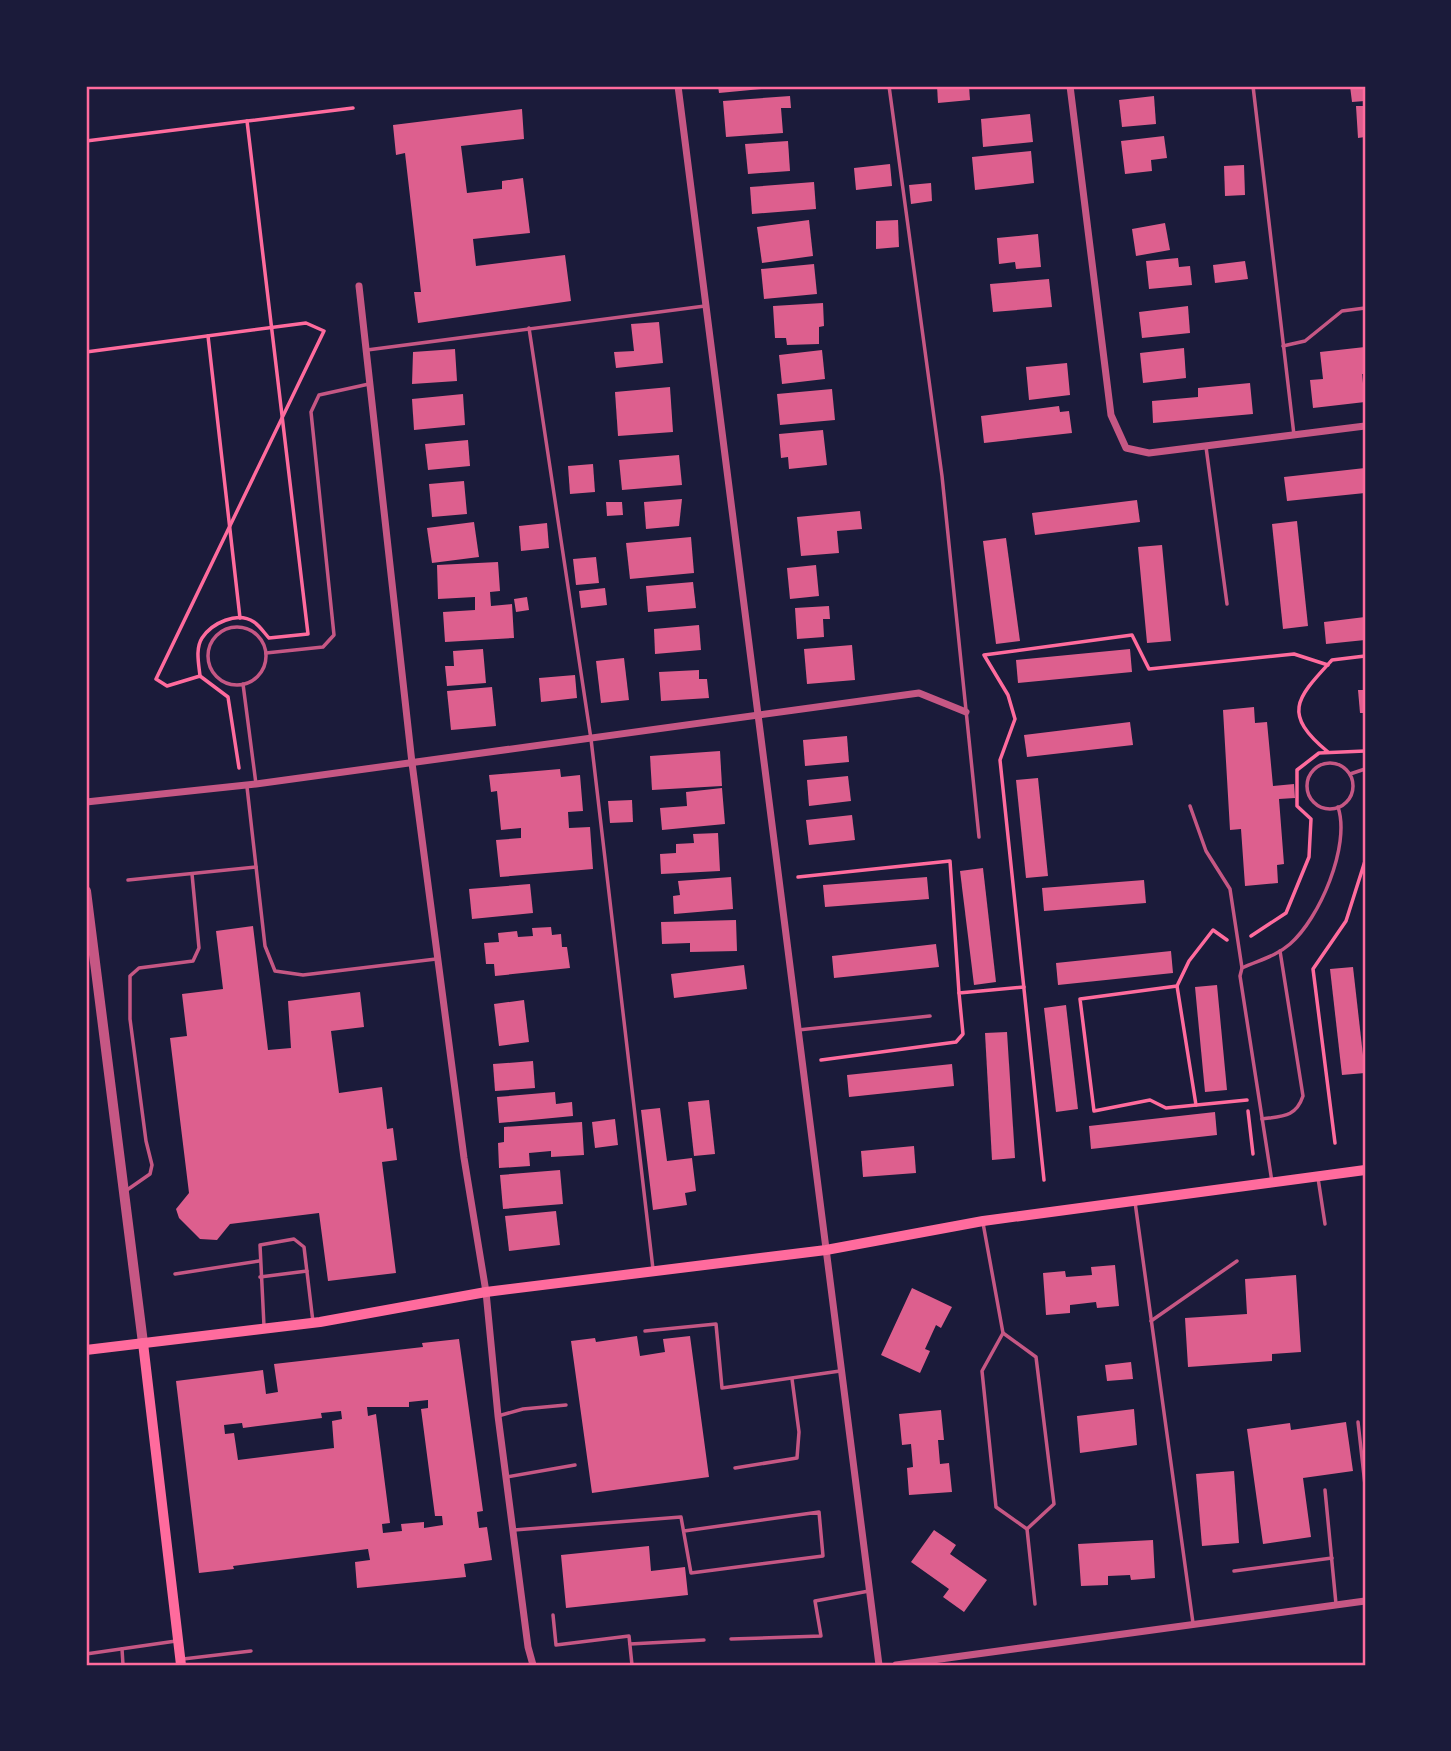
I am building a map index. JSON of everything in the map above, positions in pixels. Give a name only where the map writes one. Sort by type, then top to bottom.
[{"type":"main road","points":[[86,1350],[313,1323],[486,1292],[826,1250],[983,1221],[1365,1170]]},
{"type":"main road","points":[[143,1343],[181,1662]]},
{"type":"street","points":[[678,86],[796,1030],[879,1665]]},
{"type":"street","points":[[1070,86],[1111,415],[1126,448],[1149,453],[1365,426]]},
{"type":"street","points":[[359,286],[412,763],[464,1158],[486,1292],[498,1416],[528,1647],[533,1665]]},
{"type":"street","points":[[86,802],[256,784],[919,693],[966,712]]},
{"type":"street","points":[[86,891],[143,1343]]},
{"type":"street","points":[[896,1665],[1365,1601]]},
{"type":"lane","points":[[889,86],[942,476],[979,837]]},
{"type":"lane","points":[[1253,86],[1294,435]]},
{"type":"lane","points":[[367,350],[705,306]]},
{"type":"lane","points":[[1283,346],[1305,341],[1342,311],[1365,308]]},
{"type":"lane","points":[[529,328],[591,739],[653,1272]]},
{"type":"lane","points":[[266,653],[323,648],[334,635],[311,412],[319,395],[371,384]]},
{"type":"lane","points":[[1206,446],[1227,604]]},
{"type":"lane","points":[[246,628],[262,640],[266,653],[264,668],[258,676],[243,684],[223,681],[211,669],[209,651],[212,642],[227,629],[246,628]]},
{"type":"lane","points":[[243,684],[256,784]]},
{"type":"lane","points":[[1325,763],[1335,763],[1350,774],[1352,793],[1338,807],[1320,807],[1312,801],[1307,792],[1310,774],[1325,763]]},
{"type":"lane","points":[[1350,774],[1365,769]]},
{"type":"lane","points":[[247,785],[265,946],[275,971],[303,975],[438,958]]},
{"type":"lane","points":[[1190,806],[1206,851],[1230,889],[1242,968],[1240,976],[1272,1182]]},
{"type":"lane","points":[[1242,968],[1268,960],[1316,914],[1331,874],[1340,835],[1341,817],[1338,807]]},
{"type":"lane","points":[[128,880],[256,867]]},
{"type":"lane","points":[[125,1191],[150,1174],[152,1165],[146,1141],[128,996],[130,976],[139,968],[193,961],[199,948],[192,874]]},
{"type":"lane","points":[[1262,1119],[1290,1115],[1299,1108],[1303,1096],[1280,951]]},
{"type":"lane","points":[[796,1030],[930,1016]]},
{"type":"lane","points":[[1317,1176],[1325,1224]]},
{"type":"lane","points":[[1135,1199],[1193,1623]]},
{"type":"lane","points":[[983,1221],[1003,1334],[982,1371],[996,1507],[1027,1529],[1035,1604]]},
{"type":"lane","points":[[264,1329],[260,1245],[294,1239],[302,1242],[313,1323]]},
{"type":"lane","points":[[1151,1321],[1237,1261]]},
{"type":"lane","points":[[176,1274],[260,1262]]},
{"type":"lane","points":[[260,1277],[307,1271]]},
{"type":"lane","points":[[645,1331],[716,1324],[722,1388],[840,1371]]},
{"type":"lane","points":[[1003,1334],[1036,1357],[1054,1504],[1027,1529]]},
{"type":"lane","points":[[735,1468],[797,1458],[799,1432],[792,1379]]},
{"type":"lane","points":[[498,1416],[523,1409],[566,1405]]},
{"type":"lane","points":[[1358,1422],[1365,1485]]},
{"type":"lane","points":[[507,1478],[575,1465]]},
{"type":"lane","points":[[1325,1490],[1336,1606]]},
{"type":"lane","points":[[514,1530],[681,1517],[691,1573],[824,1556],[819,1512],[684,1531]]},
{"type":"lane","points":[[1234,1571],[1332,1558]]},
{"type":"lane","points":[[731,1639],[821,1636],[815,1601],[869,1591]]},
{"type":"lane","points":[[553,1615],[555,1645],[629,1636],[632,1665]]},
{"type":"lane","points":[[86,1654],[178,1640]]},
{"type":"lane","points":[[630,1644],[704,1640]]},
{"type":"lane","points":[[122,1649],[123,1665]]},
{"type":"lane","points":[[181,1662],[251,1651]]},
{"type":"path","points":[[86,141],[353,108]]},
{"type":"path","points":[[239,768],[228,697],[200,676],[197,658],[201,639],[220,620],[240,618],[254,621],[269,638],[308,634],[247,121]]},
{"type":"path","points":[[86,352],[306,323],[324,331],[156,679],[167,687],[200,676]]},
{"type":"path","points":[[208,336],[240,618]]},
{"type":"path","points":[[1044,1180],[1000,760],[1015,719],[1008,695],[984,655],[1132,635],[1149,669],[1294,654],[1328,665]]},
{"type":"path","points":[[1328,752],[1308,736],[1298,710],[1302,693],[1332,660],[1365,656]]},
{"type":"path","points":[[1251,936],[1286,913],[1309,857],[1311,819],[1297,806],[1297,770],[1319,753],[1365,751]]},
{"type":"path","points":[[798,877],[950,861],[959,993]]},
{"type":"path","points":[[1335,1143],[1313,969],[1346,921],[1365,861]]},
{"type":"path","points":[[1196,1105],[1177,986],[1189,961],[1213,930],[1227,939],[1228,953]]},
{"type":"path","points":[[1177,986],[1080,999],[1094,1111],[1150,1100],[1166,1108],[1247,1100]]},
{"type":"path","points":[[1245,1087],[1253,1154]]},
{"type":"building","points":[[718,86],[772,86],[772,88],[719,93]]},
{"type":"building","points":[[937,86],[969,86],[970,100],[938,103]]},
{"type":"building","points":[[1350,86],[1365,86],[1365,101],[1352,102]]},
{"type":"building","points":[[790,96],[791,108],[781,108],[783,133],[726,137],[723,101]]},
{"type":"building","points":[[1154,96],[1156,124],[1122,127],[1119,100]]},
{"type":"building","points":[[1356,106],[1365,106],[1365,137],[1358,138]]},
{"type":"building","points":[[522,109],[524,139],[461,146],[467,193],[502,189],[502,181],[523,178],[530,233],[473,239],[476,266],[565,255],[571,301],[418,323],[414,292],[421,292],[405,153],[396,155],[393,125]]},
{"type":"building","points":[[1030,114],[1033,142],[983,147],[981,119]]},
{"type":"building","points":[[1164,136],[1167,158],[1151,160],[1152,171],[1125,174],[1121,141]]},
{"type":"building","points":[[788,141],[790,171],[748,174],[745,144]]},
{"type":"building","points":[[1031,151],[1034,183],[975,190],[972,157]]},
{"type":"building","points":[[890,164],[892,186],[856,190],[854,168]]},
{"type":"building","points":[[1244,165],[1245,195],[1225,196],[1224,166]]},
{"type":"building","points":[[814,182],[816,209],[752,214],[750,187]]},
{"type":"building","points":[[931,183],[932,201],[911,204],[909,185]]},
{"type":"building","points":[[809,220],[813,256],[762,263],[757,227]]},
{"type":"building","points":[[898,220],[899,247],[876,249],[876,221]]},
{"type":"building","points":[[1165,223],[1170,250],[1136,256],[1132,229]]},
{"type":"building","points":[[1038,234],[1041,267],[1016,269],[1015,262],[999,264],[997,238]]},
{"type":"building","points":[[1178,258],[1179,267],[1190,266],[1192,285],[1149,289],[1146,261]]},
{"type":"building","points":[[1245,261],[1248,279],[1215,283],[1213,265]]},
{"type":"building","points":[[814,264],[817,294],[764,299],[761,269]]},
{"type":"building","points":[[1049,279],[1052,307],[993,312],[990,284]]},
{"type":"building","points":[[823,303],[824,326],[819,327],[819,344],[787,345],[786,338],[775,338],[773,306]]},
{"type":"building","points":[[1188,306],[1190,333],[1142,338],[1139,312]]},
{"type":"building","points":[[659,322],[663,363],[616,368],[614,352],[634,351],[631,324]]},
{"type":"building","points":[[1365,347],[1365,374],[1362,374],[1365,402],[1313,408],[1310,380],[1323,379],[1320,352]]},
{"type":"building","points":[[1184,348],[1186,378],[1143,383],[1140,353]]},
{"type":"building","points":[[455,349],[457,381],[412,384],[413,352]]},
{"type":"building","points":[[822,350],[825,379],[782,384],[779,355]]},
{"type":"building","points":[[1067,363],[1070,395],[1029,400],[1026,367]]},
{"type":"building","points":[[1250,383],[1253,414],[1153,423],[1152,401],[1198,397],[1198,388]]},
{"type":"building","points":[[670,387],[673,432],[618,436],[615,392]]},
{"type":"building","points":[[832,389],[835,420],[780,425],[777,394]]},
{"type":"building","points":[[463,394],[465,425],[414,430],[412,399]]},
{"type":"building","points":[[1059,406],[1060,412],[1069,411],[1072,433],[984,443],[981,416]]},
{"type":"building","points":[[823,430],[827,465],[789,469],[788,457],[781,458],[779,434]]},
{"type":"building","points":[[468,440],[470,466],[428,470],[425,444]]},
{"type":"building","points":[[679,455],[682,485],[622,490],[619,460]]},
{"type":"building","points":[[593,464],[595,492],[570,494],[568,466]]},
{"type":"building","points":[[1365,468],[1365,493],[1287,501],[1284,477]]},
{"type":"building","points":[[464,481],[467,514],[432,517],[429,484]]},
{"type":"building","points":[[682,499],[679,526],[646,529],[644,502]]},
{"type":"building","points":[[1137,500],[1140,522],[1035,535],[1032,513]]},
{"type":"building","points":[[606,502],[622,502],[623,515],[607,516]]},
{"type":"building","points":[[860,511],[862,529],[837,531],[839,553],[801,556],[797,517]]},
{"type":"building","points":[[1297,521],[1308,626],[1283,629],[1272,524]]},
{"type":"building","points":[[474,522],[479,557],[432,563],[427,528]]},
{"type":"building","points":[[547,523],[549,548],[521,551],[519,526]]},
{"type":"building","points":[[691,537],[694,573],[630,579],[626,543]]},
{"type":"building","points":[[1006,538],[1020,641],[996,644],[983,541]]},
{"type":"building","points":[[1162,545],[1171,641],[1147,643],[1138,547]]},
{"type":"building","points":[[596,557],[599,583],[576,585],[573,559]]},
{"type":"building","points":[[498,562],[500,591],[490,592],[491,606],[512,604],[514,638],[445,642],[443,612],[475,610],[475,597],[438,599],[437,565]]},
{"type":"building","points":[[816,565],[819,596],[790,599],[787,568]]},
{"type":"building","points":[[693,582],[696,608],[648,612],[646,586]]},
{"type":"building","points":[[605,588],[607,605],[581,608],[579,591]]},
{"type":"building","points":[[527,597],[529,610],[516,612],[514,599]]},
{"type":"building","points":[[829,606],[830,619],[823,619],[824,637],[797,639],[795,608]]},
{"type":"building","points":[[1365,617],[1365,640],[1326,644],[1324,622]]},
{"type":"building","points":[[699,625],[701,650],[655,654],[654,629]]},
{"type":"building","points":[[852,645],[855,680],[807,684],[804,649]]},
{"type":"building","points":[[483,649],[486,683],[447,686],[445,666],[454,666],[453,651]]},
{"type":"building","points":[[1130,649],[1132,672],[1018,683],[1016,660]]},
{"type":"building","points":[[624,658],[629,700],[601,703],[596,661]]},
{"type":"building","points":[[699,670],[699,679],[707,679],[709,698],[661,701],[659,672]]},
{"type":"building","points":[[575,675],[577,698],[541,702],[539,678]]},
{"type":"building","points":[[492,687],[496,726],[451,730],[447,691]]},
{"type":"building","points":[[1358,690],[1365,690],[1365,713],[1360,713]]},
{"type":"building","points":[[1254,707],[1255,723],[1267,722],[1273,786],[1294,784],[1295,798],[1279,799],[1284,864],[1277,865],[1278,883],[1245,886],[1241,829],[1230,830],[1223,710]]},
{"type":"building","points":[[1130,722],[1133,745],[1027,757],[1024,735]]},
{"type":"building","points":[[847,736],[849,762],[805,766],[803,740]]},
{"type":"building","points":[[720,751],[722,786],[652,790],[650,756]]},
{"type":"building","points":[[560,769],[561,777],[580,775],[583,811],[568,812],[569,828],[590,827],[593,869],[500,877],[496,840],[521,838],[521,828],[501,830],[497,791],[491,792],[489,775]]},
{"type":"building","points":[[848,776],[851,801],[809,806],[807,780]]},
{"type":"building","points":[[1038,778],[1048,876],[1026,878],[1016,780]]},
{"type":"building","points":[[722,788],[725,824],[662,830],[660,808],[687,806],[686,792]]},
{"type":"building","points":[[632,800],[633,822],[610,823],[608,801]]},
{"type":"building","points":[[852,815],[855,840],[809,845],[806,820]]},
{"type":"building","points":[[718,833],[720,871],[661,874],[660,854],[676,853],[676,844],[694,843],[693,834]]},
{"type":"building","points":[[983,868],[996,982],[974,985],[960,871]]},
{"type":"building","points":[[731,877],[733,909],[674,914],[673,896],[680,895],[678,881]]},
{"type":"building","points":[[927,877],[929,899],[825,907],[823,885]]},
{"type":"building","points":[[1144,880],[1146,903],[1044,911],[1042,888]]},
{"type":"building","points":[[530,884],[533,913],[472,919],[469,889]]},
{"type":"building","points":[[736,920],[737,951],[690,952],[690,943],[662,944],[661,922]]},
{"type":"building","points":[[253,926],[268,1050],[291,1048],[288,1001],[360,992],[364,1027],[331,1031],[339,1093],[382,1087],[387,1129],[393,1128],[397,1160],[382,1162],[396,1273],[328,1281],[319,1213],[230,1224],[217,1240],[200,1239],[179,1218],[176,1209],[189,1193],[170,1038],[187,1036],[182,994],[223,989],[216,931]]},
{"type":"building","points":[[551,927],[552,935],[561,934],[562,947],[567,947],[570,968],[495,976],[494,964],[486,964],[484,943],[499,942],[498,933],[517,931],[518,937],[533,936],[532,928]]},
{"type":"building","points":[[936,944],[939,967],[834,978],[832,956]]},
{"type":"building","points":[[1171,951],[1173,973],[1058,985],[1056,963]]},
{"type":"building","points":[[744,965],[747,989],[674,998],[671,974]]},
{"type":"building","points":[[1353,967],[1365,1073],[1342,1075],[1330,969]]},
{"type":"building","points":[[1217,985],[1227,1090],[1205,1092],[1195,987]]},
{"type":"building","points":[[524,1000],[529,1042],[499,1046],[494,1004]]},
{"type":"building","points":[[1066,1005],[1078,1109],[1056,1112],[1044,1008]]},
{"type":"building","points":[[1007,1032],[1015,1158],[992,1160],[985,1033]]},
{"type":"building","points":[[533,1061],[535,1088],[495,1091],[493,1064]]},
{"type":"building","points":[[952,1064],[954,1086],[849,1097],[847,1075]]},
{"type":"building","points":[[555,1092],[556,1104],[572,1102],[573,1116],[499,1123],[497,1097]]},
{"type":"building","points":[[709,1100],[715,1154],[694,1156],[688,1102]]},
{"type":"building","points":[[660,1108],[667,1161],[692,1158],[696,1191],[685,1193],[687,1205],[653,1210],[641,1110]]},
{"type":"building","points":[[1215,1112],[1217,1135],[1091,1149],[1089,1126]]},
{"type":"building","points":[[615,1119],[618,1145],[595,1148],[592,1122]]},
{"type":"building","points":[[582,1122],[584,1155],[551,1157],[551,1151],[529,1153],[530,1166],[499,1168],[498,1143],[504,1142],[504,1127]]},
{"type":"building","points":[[914,1146],[916,1173],[863,1177],[861,1151]]},
{"type":"building","points":[[560,1170],[563,1204],[503,1209],[500,1175]]},
{"type":"building","points":[[556,1211],[560,1245],[509,1251],[505,1216]]},
{"type":"building","points":[[1115,1265],[1119,1306],[1097,1308],[1096,1302],[1070,1305],[1070,1313],[1046,1315],[1043,1273],[1065,1271],[1066,1277],[1092,1275],[1091,1267]]},
{"type":"building","points":[[1296,1275],[1301,1352],[1272,1354],[1272,1361],[1188,1367],[1185,1318],[1247,1314],[1245,1279]]},
{"type":"building","points":[[912,1288],[952,1307],[941,1328],[936,1325],[925,1349],[930,1351],[920,1373],[881,1355]]},
{"type":"building","points":[[637,1336],[640,1356],[665,1352],[663,1339],[690,1336],[709,1477],[592,1493],[571,1341],[595,1338],[596,1342]]},
{"type":"building","points":[[459,1339],[483,1511],[477,1512],[479,1528],[487,1527],[492,1560],[464,1564],[466,1577],[357,1588],[355,1562],[370,1560],[368,1549],[233,1566],[234,1569],[199,1573],[176,1381],[263,1370],[266,1394],[278,1392],[274,1364],[423,1347],[422,1343]],"holes":[[[428,1400],[428,1408],[421,1409],[435,1516],[442,1516],[443,1525],[424,1528],[424,1522],[401,1524],[402,1531],[383,1533],[382,1524],[390,1523],[376,1414],[368,1416],[367,1407],[409,1407],[409,1402]],[[341,1411],[342,1419],[332,1421],[334,1448],[238,1460],[234,1433],[225,1434],[224,1425],[242,1423],[243,1428],[322,1418],[321,1413]]]},
{"type":"building","points":[[1131,1362],[1133,1379],[1107,1381],[1105,1365]]},
{"type":"building","points":[[1134,1409],[1137,1445],[1080,1453],[1077,1416]]},
{"type":"building","points":[[941,1410],[944,1440],[938,1440],[940,1464],[949,1463],[952,1492],[909,1495],[907,1468],[913,1467],[911,1444],[902,1445],[899,1414]]},
{"type":"building","points":[[1346,1422],[1353,1471],[1303,1478],[1311,1537],[1263,1544],[1247,1429],[1290,1423],[1291,1430]]},
{"type":"building","points":[[1234,1471],[1239,1543],[1202,1546],[1196,1474]]},
{"type":"building","points":[[934,1530],[956,1545],[950,1554],[987,1580],[964,1612],[943,1597],[949,1589],[911,1562]]},
{"type":"building","points":[[1153,1540],[1155,1578],[1131,1580],[1130,1575],[1108,1576],[1108,1585],[1081,1586],[1078,1544]]},
{"type":"building","points":[[649,1546],[651,1571],[685,1567],[688,1595],[566,1608],[561,1555]]}]
